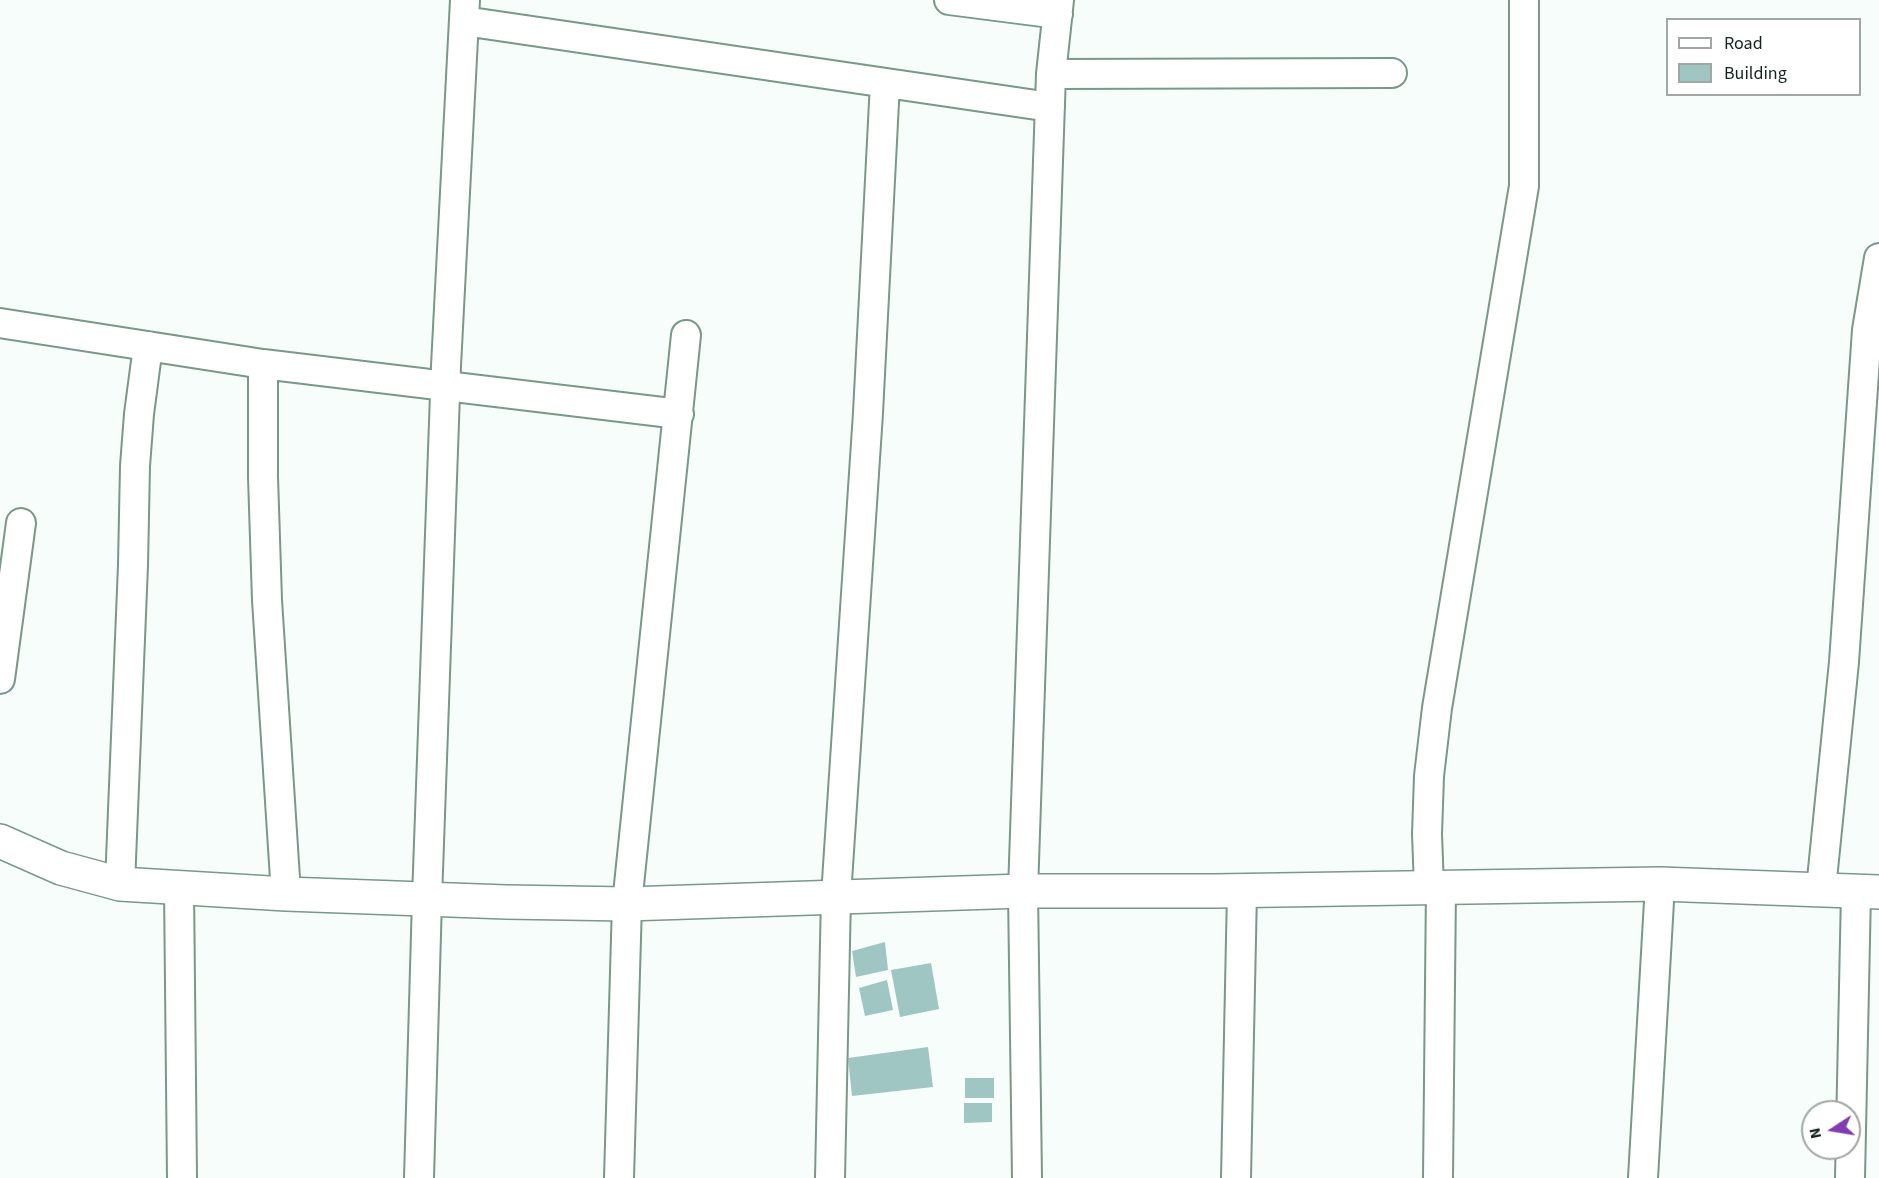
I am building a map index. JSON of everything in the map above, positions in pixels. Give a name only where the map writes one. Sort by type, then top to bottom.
[{"type":"street","points":[[950,0],[1058,7],[1051,74],[1023,891],[1027,1178]]},
{"type":"street","points":[[1438,1178],[1435,887],[1427,834],[1429,776],[1437,708],[1524,186],[1524,0]]},
{"type":"street","points":[[419,1178],[446,386],[464,10],[885,83],[1050,107]]},
{"type":"street","points":[[1051,74],[1392,73]]},
{"type":"street","points":[[830,1178],[836,896],[868,401],[885,83]]},
{"type":"street","points":[[1821,889],[1844,662],[1867,330],[1879,258]]},
{"type":"street","points":[[0,323],[263,364],[679,414]]},
{"type":"street","points":[[619,1178],[627,904],[686,335]]},
{"type":"street","points":[[120,884],[135,466],[138,414],[148,346]]},
{"type":"street","points":[[263,364],[263,477],[267,600],[286,894]]},
{"type":"street","points":[[0,679],[21,523]]},
{"type":"street","points":[[0,841],[61,868],[120,884],[286,894],[427,899],[627,904],[1023,891],[1242,891],[1660,884],[1868,892],[1850,1178]]},
{"type":"street","points":[[1643,1178],[1660,884]]},
{"type":"street","points":[[179,887],[182,1178]]},
{"type":"street","points":[[1236,1178],[1242,891]]},
{"type":"building","points":[[885,942],[888,970],[856,977],[852,951]]},
{"type":"building","points":[[931,963],[939,1009],[900,1017],[891,970]]},
{"type":"building","points":[[887,980],[893,1010],[865,1016],[859,988]]},
{"type":"building","points":[[928,1047],[933,1087],[852,1096],[848,1058]]},
{"type":"building","points":[[965,1078],[994,1078],[994,1098],[965,1098]]},
{"type":"building","points":[[964,1103],[992,1103],[992,1122],[964,1123]]}]
